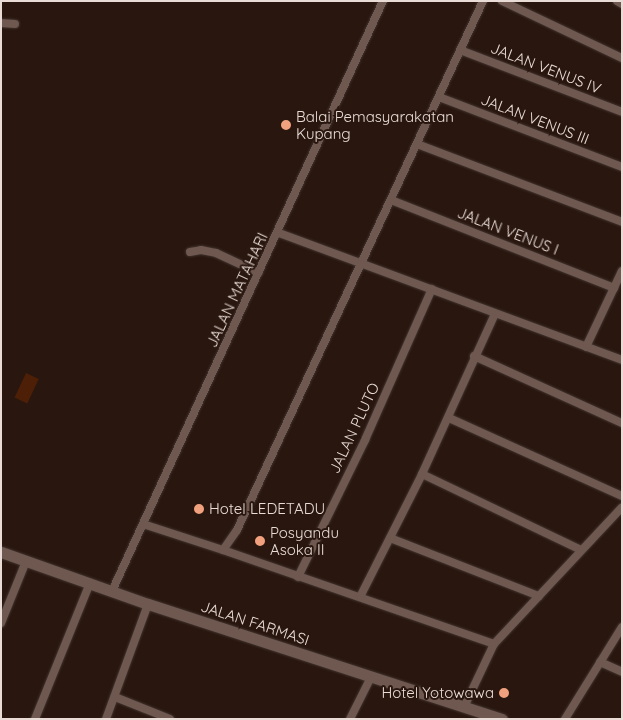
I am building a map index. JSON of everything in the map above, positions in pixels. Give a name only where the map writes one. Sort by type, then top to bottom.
[{"type":"street","name":"JALAN MATAHARI","points":[[113,589],[279,233],[383,1]]},
{"type":"street","points":[[224,550],[237,530],[359,265],[484,1]]},
{"type":"street","points":[[502,1],[622,58]]},
{"type":"street","points":[[617,1],[622,4]]},
{"type":"street","points":[[1,24],[15,24]]},
{"type":"street","name":"JALAN VENUS IV","points":[[460,50],[622,112]]},
{"type":"street","name":"JALAN VENUS III","points":[[439,97],[622,167]]},
{"type":"street","points":[[416,144],[622,222]]},
{"type":"street","name":"JALAN VENUS I","points":[[391,200],[614,288]]},
{"type":"street","points":[[279,233],[359,265],[622,360]]},
{"type":"street","points":[[190,252],[201,250],[216,253],[260,273]]},
{"type":"street","points":[[586,347],[622,271]]},
{"type":"street","name":"JALAN PLUTO","points":[[298,576],[361,448],[432,290]]},
{"type":"street","points":[[360,597],[449,418],[474,356],[495,314]]},
{"type":"street","points":[[474,356],[622,423]]},
{"type":"street","points":[[449,418],[622,496]]},
{"type":"street","points":[[422,474],[581,550]]},
{"type":"street","points":[[465,705],[494,644],[622,507]]},
{"type":"street","points":[[143,524],[224,550],[494,644]]},
{"type":"street","points":[[390,538],[538,596]]},
{"type":"street","name":"JALAN FARMASI","points":[[1,552],[90,583],[113,589],[148,604],[371,678],[465,705],[502,719]]},
{"type":"street","points":[[1,623],[26,561]]},
{"type":"street","points":[[35,719],[90,583]]},
{"type":"street","points":[[106,719],[148,604]]},
{"type":"street","points":[[565,719],[622,626]]},
{"type":"street","points":[[600,662],[622,672]]},
{"type":"street","points":[[350,719],[371,678]]},
{"type":"street","points":[[115,697],[170,719]]},
{"type":"shaded area","points":[[26,373],[39,379],[27,403],[15,397]]},
{"type":"place","name":"Balai Pemasyarakatan Kupang","points":[[286,125]]},
{"type":"place","name":"Hotel LEDETADU","points":[[199,509]]},
{"type":"place","name":"Posyandu Asoka II","points":[[260,541]]},
{"type":"place","name":"Hotel Yotowawa","points":[[504,693]]}]
